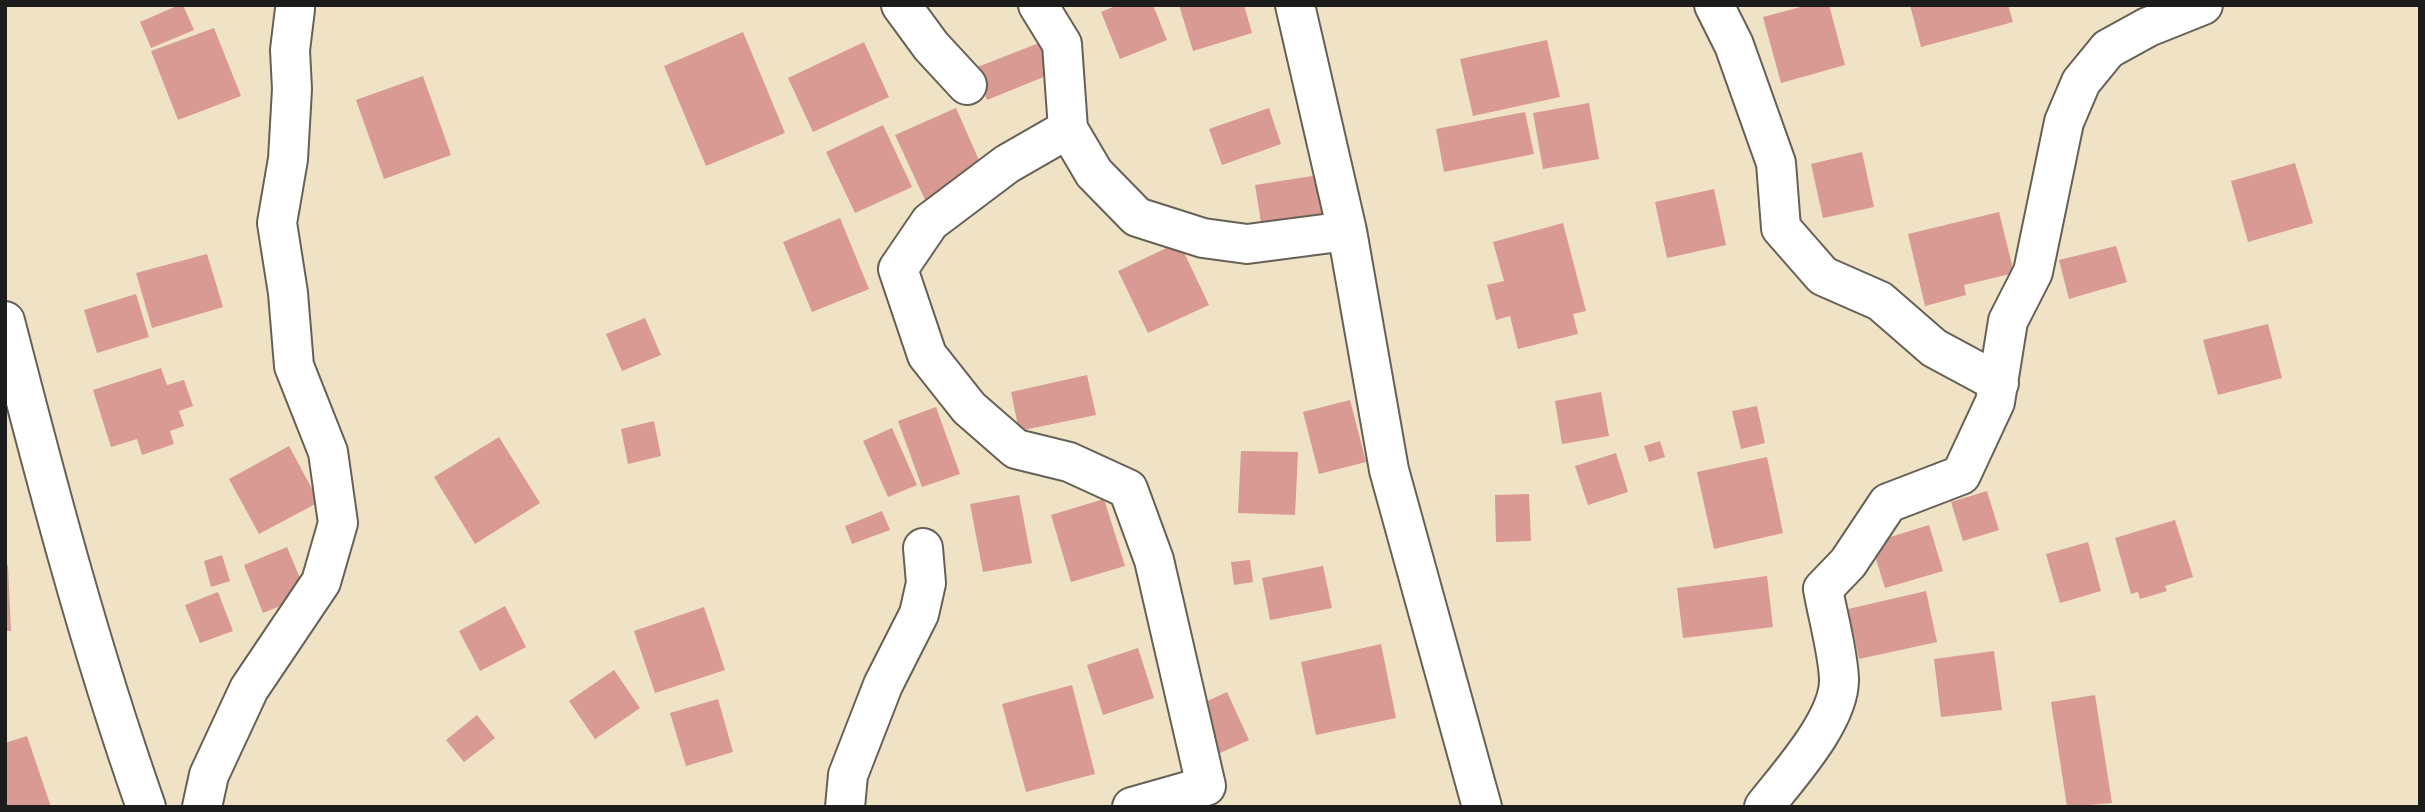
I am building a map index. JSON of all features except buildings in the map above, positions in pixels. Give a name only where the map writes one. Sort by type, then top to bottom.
[{"type":"street","points":[[901,5],[931,46],[967,85]]},
{"type":"street","points":[[1038,5],[1062,44],[1068,129],[1094,173],[1137,216],[1203,238],[1247,244],[1347,231]]},
{"type":"street","points":[[1295,5],[1347,231],[1389,470],[1482,807]]},
{"type":"street","points":[[1714,5],[1734,45],[1776,163],[1781,228],[1823,276],[1880,301],[1934,348],[1999,383]]},
{"type":"street","points":[[1763,807],[1798,764],[1832,712],[1839,681],[1823,589],[1847,563],[1888,503],[1961,475],[1996,402],[2008,321],[2033,272],[2064,122],[2081,82],[2108,49],[2148,27],[2203,5]]},
{"type":"street","points":[[202,807],[209,775],[250,689],[321,582],[338,523],[328,452],[294,366],[288,293],[277,223],[288,159],[292,89],[290,50],[295,9]]},
{"type":"street","points":[[1068,129],[1007,164],[930,222],[898,269],[927,355],[969,408],[1016,449],[1069,462],[1128,489],[1154,560],[1206,786],[1132,807]]},
{"type":"street","points":[[5,321],[54,510],[117,725],[146,807]]},
{"type":"street","points":[[845,807],[848,775],[878,697],[919,614],[926,583],[923,548]]}]
